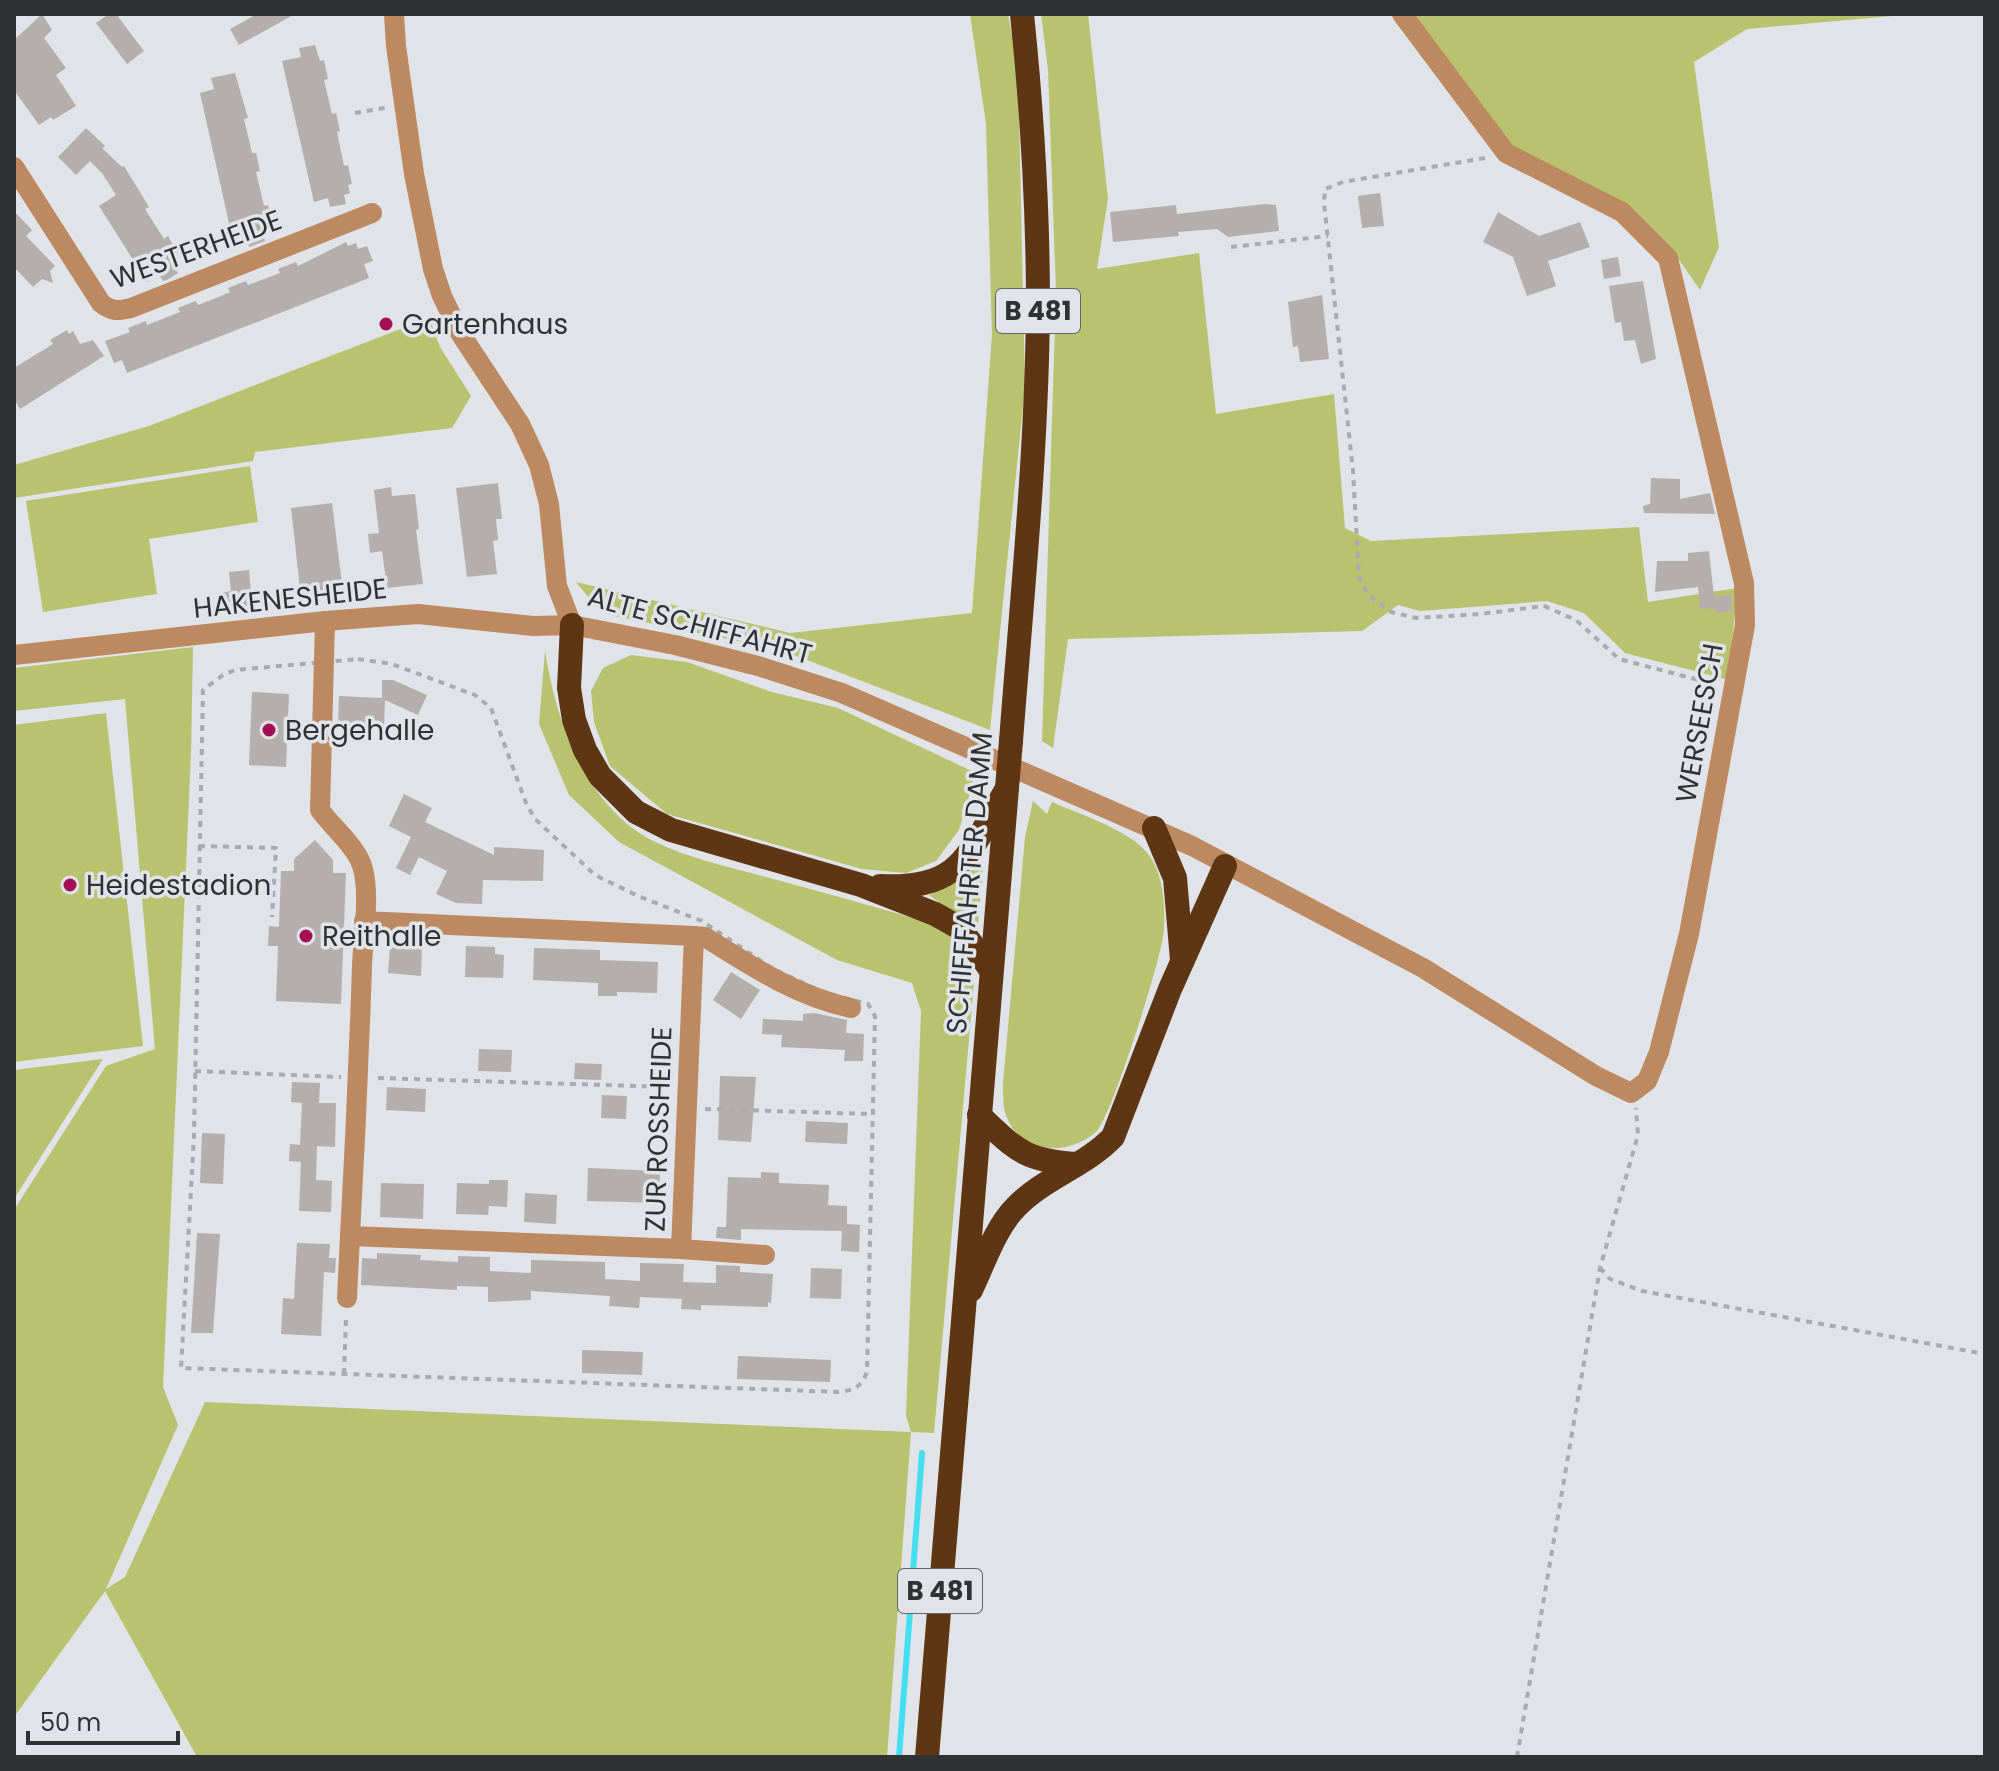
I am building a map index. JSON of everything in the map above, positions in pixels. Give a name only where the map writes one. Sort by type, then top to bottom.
[{"type":"highway","name":"SCHIFFFAHRTER DAMM","points":[[927,1757],[1031,468],[1038,304],[1035,170],[1022,14]]},
{"type":"highway","name":"B 481","points":[[572,625],[569,688],[574,720],[585,750],[600,776],[636,812],[671,830],[861,885],[935,914],[960,928],[991,970]]},
{"type":"highway","name":"B 481","points":[[861,885],[901,887],[928,884],[954,871],[1007,788]]},
{"type":"highway","name":"B 481","points":[[1154,828],[1175,878],[1182,962]]},
{"type":"highway","name":"B 481","points":[[964,1303],[996,1237],[1015,1208],[1077,1164],[1098,1153],[1113,1137],[1182,962],[1225,866]]},
{"type":"highway","points":[[979,1115],[1010,1145],[1029,1157],[1077,1164]]},
{"type":"street","name":"ALTE SCHIFFAHRT","points":[[394,14],[404,106],[426,241],[442,296],[460,333],[520,424],[539,465],[549,504],[557,586],[572,625],[744,662],[842,693],[1154,828],[1225,866]]},
{"type":"street","name":"WERSEESCH","points":[[1402,14],[1506,153],[1622,212],[1668,258],[1744,583],[1745,625],[1689,934],[1663,1037],[1647,1081],[1631,1093]]},
{"type":"street","name":"WESTERHEIDE","points":[[14,167],[101,303],[109,310],[131,308],[372,213]]},
{"type":"street","name":"HAKENESHEIDE","points":[[14,655],[325,621],[418,614],[533,626],[572,625]]},
{"type":"street","points":[[325,621],[320,810],[355,851],[363,866],[366,883],[347,1298]]},
{"type":"street","points":[[1225,866],[1423,968],[1596,1076],[1631,1093]]},
{"type":"street","points":[[364,921],[705,937],[783,983],[824,1002],[851,1008]]},
{"type":"street","name":"ZUR ROSSHEIDE","points":[[350,1236],[681,1249],[694,936]]},
{"type":"street","points":[[681,1249],[765,1255]]},
{"type":"path","points":[[355,113],[404,106]]},
{"type":"path","points":[[1506,153],[1466,163],[1343,182],[1325,189],[1353,471],[1359,577],[1368,595],[1391,612],[1416,618],[1544,606],[1576,620],[1619,659],[1734,689]]},
{"type":"path","points":[[1231,247],[1328,236]]},
{"type":"path","points":[[358,659],[392,664],[475,695],[491,708],[526,803],[535,819],[595,875],[702,921],[773,969],[825,993],[868,1004],[875,1016],[867,1372],[862,1385],[839,1392],[181,1368],[195,1071],[203,690],[235,670],[324,661],[358,659]]},
{"type":"path","points":[[199,846],[276,848],[272,917]]},
{"type":"path","points":[[195,1071],[358,1077],[687,1098],[873,1114]]},
{"type":"path","points":[[1517,1757],[1600,1268],[1638,1135],[1638,1114],[1631,1093]]},
{"type":"path","points":[[1600,1268],[1610,1279],[1642,1291],[1985,1354]]},
{"type":"path","points":[[344,1374],[347,1298]]},
{"type":"green space","points":[[970,14],[1008,14],[1018,69],[1025,386],[990,730],[778,649],[614,616],[593,603],[576,582],[790,633],[972,613],[992,334],[986,124]]},
{"type":"green space","points":[[1041,14],[1088,14],[1108,199],[1097,269],[1199,253],[1216,414],[1334,394],[1345,528],[1371,541],[1639,527],[1648,602],[1737,588],[1729,680],[1625,653],[1584,613],[1547,601],[1420,611],[1398,605],[1362,631],[1068,639],[1053,748],[1042,741],[1056,292],[1048,70]]},
{"type":"green space","points":[[1411,14],[1914,14],[1747,29],[1694,62],[1719,247],[1700,290],[1673,251],[1510,146]]},
{"type":"green space","points":[[429,318],[440,347],[471,396],[452,428],[255,452],[253,461],[14,498],[14,465],[149,426]]},
{"type":"green space","points":[[250,466],[258,522],[149,539],[157,594],[43,612],[26,501]]},
{"type":"green space","points":[[193,647],[163,1387],[178,1425],[106,1589],[125,1577],[205,1402],[911,1432],[887,1757],[197,1757],[105,1591],[14,1717],[14,1210],[106,1066],[155,1049],[125,699],[14,711],[14,668]]},
{"type":"green space","points":[[545,651],[562,722],[581,766],[608,805],[640,833],[693,857],[942,927],[959,944],[974,983],[934,1433],[911,1432],[906,1416],[921,1011],[912,983],[837,960],[619,842],[569,795],[539,724]]},
{"type":"green space","points":[[631,655],[687,662],[772,692],[838,708],[976,773],[959,830],[936,861],[906,873],[862,869],[667,814],[610,766],[594,722],[591,691],[603,668]]},
{"type":"green space","name":"Heidestadion","points":[[106,713],[143,1046],[14,1062],[14,725]]},
{"type":"green space","points":[[1033,801],[1047,814],[1052,802],[1103,824],[1140,845],[1157,871],[1164,900],[1164,930],[1155,970],[1124,1069],[1103,1121],[1096,1132],[1083,1141],[1055,1148],[1042,1147],[1018,1135],[1003,1102],[1025,837]]},
{"type":"green space","points":[[979,866],[983,869],[978,926],[974,928],[929,895]]},
{"type":"green space","points":[[103,1059],[14,1199],[14,1070]]},
{"type":"building","points":[[42,14],[52,30],[44,38],[66,68],[56,75],[76,106],[39,125],[14,90],[14,40]]},
{"type":"building","points":[[109,14],[116,14],[144,51],[127,64],[96,23]]},
{"type":"building","points":[[257,14],[295,14],[239,45],[230,29]]},
{"type":"building","points":[[315,45],[320,61],[324,60],[328,79],[324,80],[332,114],[336,113],[344,166],[348,165],[352,184],[348,185],[350,193],[344,195],[346,204],[330,207],[328,198],[314,202],[282,61],[301,57],[299,48]]},
{"type":"building","points":[[235,73],[248,118],[244,119],[252,153],[256,153],[260,171],[256,172],[264,206],[268,205],[272,224],[268,225],[270,233],[263,234],[265,241],[249,247],[247,238],[233,241],[200,93],[214,89],[211,78]]},
{"type":"building","points":[[86,128],[105,146],[102,148],[124,166],[149,207],[145,209],[164,239],[168,236],[178,253],[174,255],[178,262],[173,266],[178,273],[167,280],[163,281],[159,274],[147,282],[99,206],[116,195],[102,173],[90,161],[76,175],[58,157]]},
{"type":"building","points":[[1380,193],[1384,226],[1362,228],[1358,196]]},
{"type":"building","points":[[1176,205],[1177,214],[1276,205],[1279,231],[1228,237],[1217,229],[1113,242],[1110,212]]},
{"type":"building","points":[[14,211],[32,230],[26,236],[55,266],[50,271],[53,283],[42,279],[33,287],[14,267]]},
{"type":"building","points":[[1498,212],[1539,236],[1580,222],[1590,247],[1548,261],[1556,286],[1527,296],[1513,257],[1483,242]]},
{"type":"building","points":[[346,242],[348,246],[356,243],[358,249],[367,246],[373,261],[364,264],[369,278],[127,373],[122,360],[114,363],[105,341],[130,332],[128,328],[146,321],[147,325],[180,312],[178,308],[196,301],[198,305],[216,298],[230,292],[228,288],[246,281],[248,285],[280,273],[278,269],[296,262],[298,266]]},
{"type":"building","points":[[1618,257],[1621,276],[1604,279],[1601,260]]},
{"type":"building","points":[[1643,281],[1656,359],[1641,364],[1635,340],[1624,341],[1621,322],[1615,323],[1609,286]]},
{"type":"building","points":[[1322,295],[1329,359],[1300,362],[1298,346],[1293,347],[1288,302]]},
{"type":"building","points":[[67,330],[69,334],[73,331],[80,344],[93,340],[104,356],[20,409],[14,399],[14,368],[53,344],[50,340]]},
{"type":"building","points":[[1651,478],[1680,479],[1680,499],[1710,493],[1715,514],[1644,513],[1643,506],[1650,504]]},
{"type":"building","points":[[498,483],[502,519],[496,519],[498,540],[493,541],[497,574],[467,577],[456,488]]},
{"type":"building","points":[[391,487],[392,496],[415,494],[423,584],[387,588],[382,551],[370,553],[368,534],[379,533],[374,490]]},
{"type":"building","points":[[332,503],[343,592],[301,597],[291,508]]},
{"type":"building","points":[[1709,551],[1714,597],[1731,595],[1732,611],[1716,613],[1715,608],[1700,609],[1698,587],[1655,592],[1657,561],[1688,561],[1688,553]]},
{"type":"building","points":[[249,570],[252,606],[237,607],[238,612],[222,613],[220,593],[231,591],[229,572]]},
{"type":"building","points":[[382,680],[393,680],[427,695],[418,715],[385,700],[384,728],[338,726],[339,696],[382,698]]},
{"type":"building","name":"Bergehalle","points":[[252,692],[289,694],[286,767],[249,765]]},
{"type":"building","points":[[404,794],[432,808],[425,822],[494,855],[494,847],[544,850],[543,881],[483,880],[482,904],[456,903],[436,894],[447,871],[419,857],[410,875],[396,868],[411,837],[389,826]]},
{"type":"building","name":"Reithalle","points":[[315,840],[333,860],[333,873],[346,873],[341,1004],[276,1001],[278,946],[268,946],[269,926],[279,927],[281,871],[294,871],[294,859]]},
{"type":"building","points":[[390,945],[422,946],[421,976],[388,973]]},
{"type":"building","points":[[466,946],[495,947],[495,954],[504,955],[503,978],[465,977]]},
{"type":"building","points":[[534,948],[600,950],[600,960],[658,962],[657,993],[617,992],[617,996],[598,996],[598,983],[533,980]]},
{"type":"building","points":[[731,972],[760,990],[741,1019],[713,1000]]},
{"type":"building","points":[[814,1013],[847,1020],[846,1033],[864,1034],[863,1061],[844,1061],[845,1050],[781,1047],[782,1035],[762,1034],[763,1019],[803,1021],[803,1014]]},
{"type":"building","points":[[479,1049],[512,1050],[511,1072],[478,1071]]},
{"type":"building","points":[[575,1063],[602,1064],[601,1080],[574,1079]]},
{"type":"building","points":[[720,1076],[756,1077],[751,1142],[718,1140]]},
{"type":"building","points":[[292,1082],[320,1083],[319,1103],[336,1103],[335,1147],[317,1146],[316,1180],[332,1181],[331,1212],[299,1211],[301,1162],[289,1161],[290,1144],[300,1145],[302,1103],[291,1102]]},
{"type":"building","points":[[387,1087],[426,1089],[425,1112],[386,1110]]},
{"type":"building","points":[[602,1095],[627,1096],[626,1119],[601,1118]]},
{"type":"building","points":[[806,1121],[848,1123],[847,1144],[805,1142]]},
{"type":"building","points":[[202,1133],[225,1134],[223,1184],[200,1183]]},
{"type":"building","points":[[588,1168],[660,1171],[659,1203],[587,1201]]},
{"type":"building","points":[[761,1172],[779,1173],[779,1183],[829,1185],[828,1205],[847,1206],[847,1224],[860,1225],[859,1252],[841,1251],[842,1231],[741,1229],[741,1240],[716,1238],[717,1227],[726,1227],[728,1177],[761,1178]]},
{"type":"building","points":[[489,1180],[508,1180],[507,1207],[489,1206],[488,1215],[456,1214],[457,1183],[489,1184]]},
{"type":"building","points":[[381,1183],[424,1184],[423,1219],[380,1217]]},
{"type":"building","points":[[525,1193],[557,1195],[556,1224],[524,1222]]},
{"type":"building","points":[[197,1233],[220,1234],[213,1333],[191,1333]]},
{"type":"building","points":[[297,1243],[330,1244],[329,1258],[336,1258],[335,1273],[324,1272],[321,1336],[281,1334],[283,1298],[294,1299]]},
{"type":"building","points":[[377,1253],[421,1255],[420,1260],[458,1262],[458,1256],[490,1257],[490,1271],[531,1273],[531,1260],[605,1262],[605,1279],[640,1281],[640,1263],[684,1264],[683,1282],[716,1283],[716,1265],[740,1266],[740,1272],[773,1274],[771,1303],[768,1302],[768,1307],[701,1305],[701,1310],[681,1309],[682,1299],[640,1297],[639,1308],[609,1306],[610,1296],[531,1291],[531,1300],[488,1302],[488,1287],[457,1286],[457,1290],[361,1285],[362,1258],[377,1259]]},
{"type":"building","points":[[811,1268],[842,1269],[841,1299],[810,1298]]},
{"type":"building","points":[[582,1350],[643,1352],[642,1375],[582,1373]]},
{"type":"building","points":[[738,1356],[831,1360],[830,1382],[737,1379]]},
{"type":"waterway","points":[[899,1757],[922,1453]]},
{"type":"place","name":"Gartenhaus","points":[[386,324]]},
{"type":"place","name":"Bergehalle","points":[[269,730]]},
{"type":"place","name":"Heidestadion","points":[[70,885]]},
{"type":"place","name":"Reithalle","points":[[306,936]]}]
